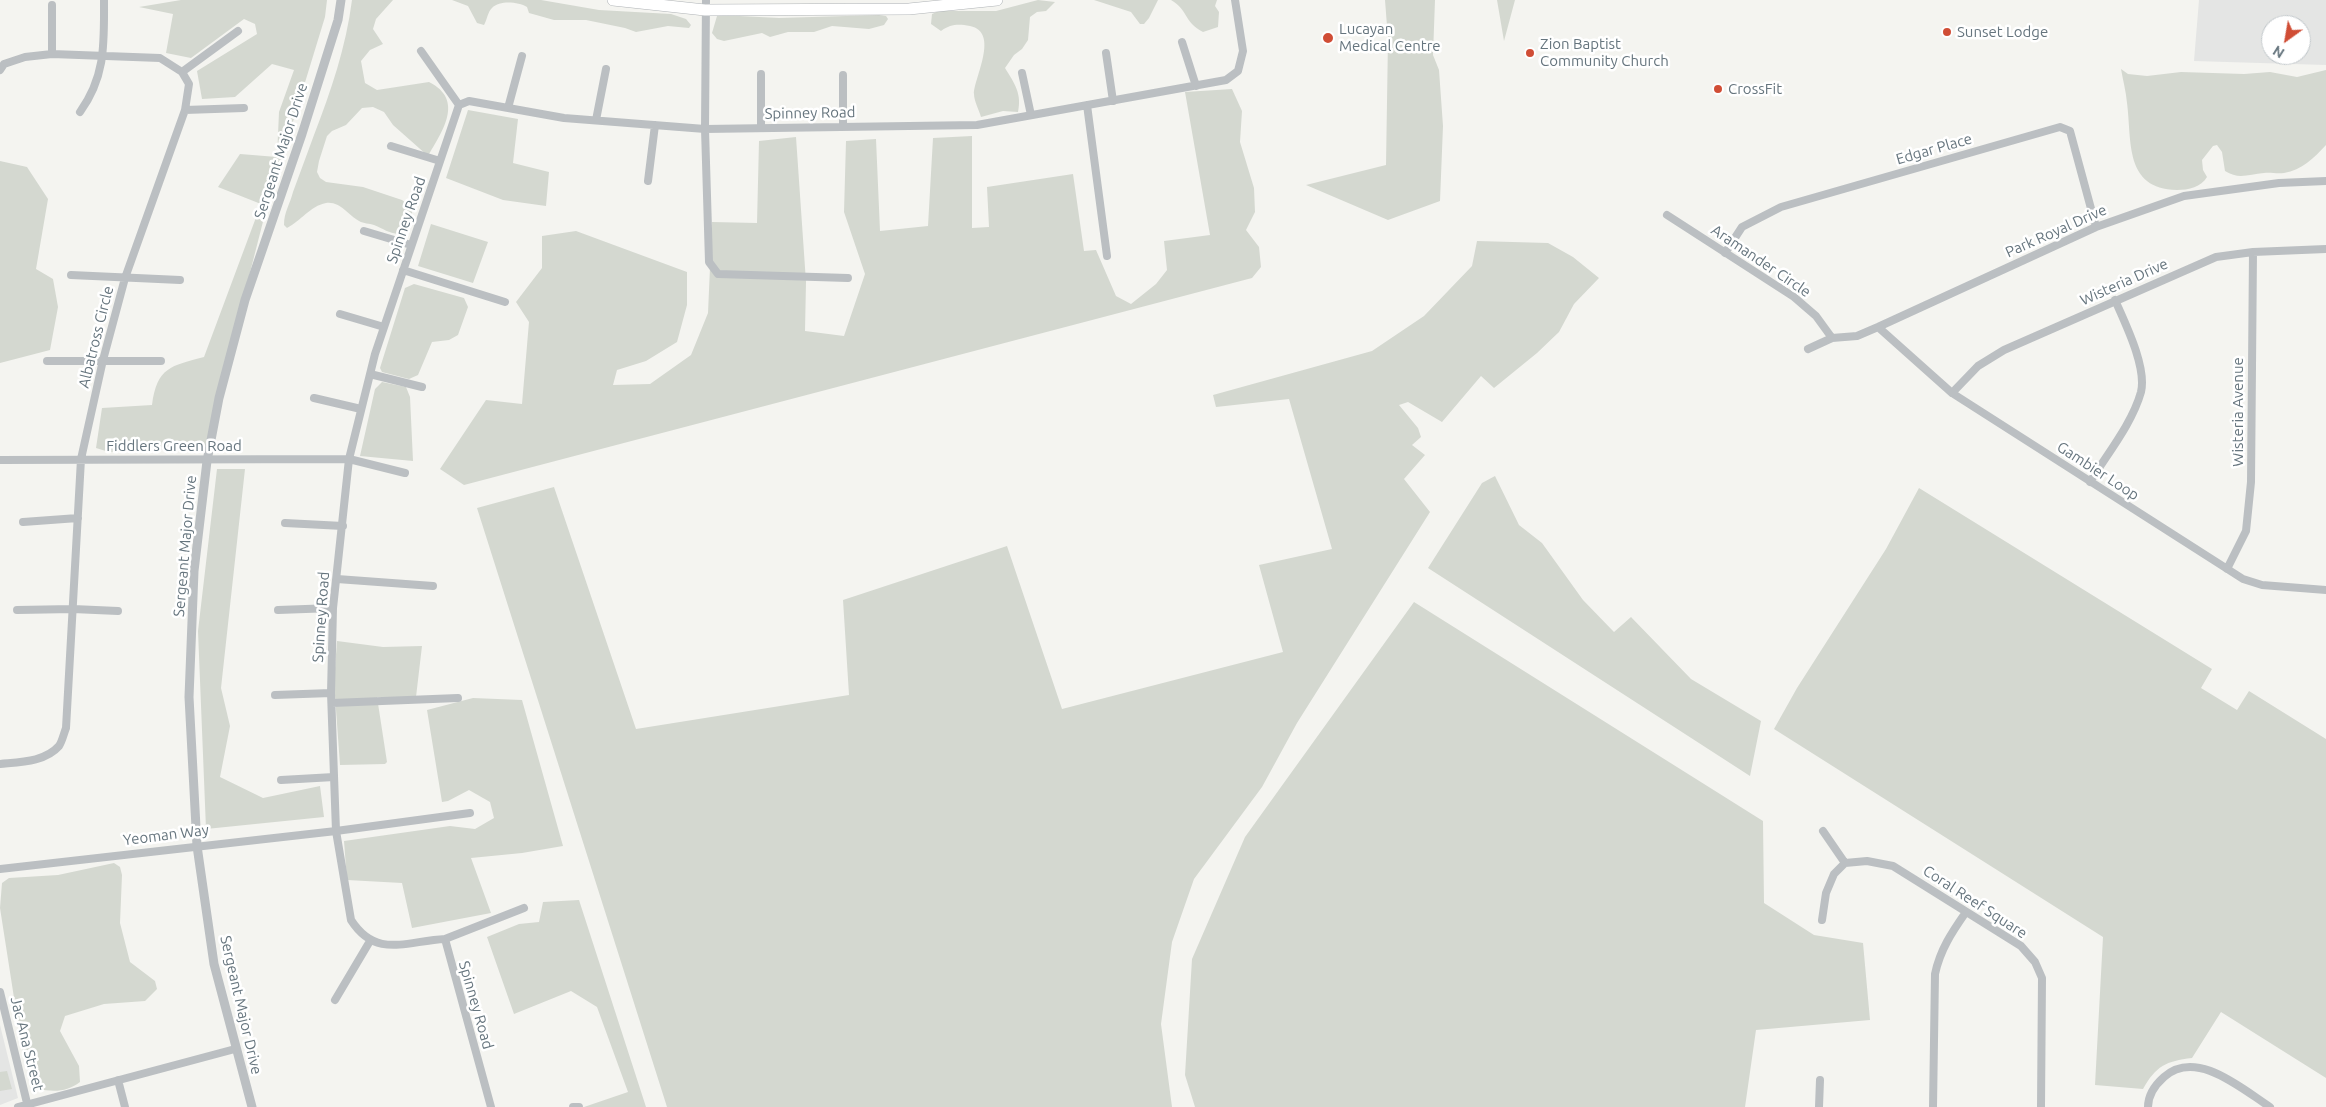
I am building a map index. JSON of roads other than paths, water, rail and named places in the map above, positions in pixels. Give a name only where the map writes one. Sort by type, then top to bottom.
[{"type":"main road","points":[[613,0],[705,5],[909,9],[998,0]]},
{"type":"street","points":[[80,112],[88,100],[104,56],[104,0]]},
{"type":"street","name":"Sergeant Major Drive","points":[[252,1107],[235,1049],[214,964],[197,846],[189,697],[194,571],[207,461],[219,398],[246,300],[338,20],[341,0]]},
{"type":"street","name":"Spinney Road","points":[[370,941],[358,932],[351,920],[336,831],[331,693],[333,608],[349,459],[361,409],[384,327],[459,105],[469,101],[564,118],[705,129],[977,125],[1226,80],[1238,71],[1244,51],[1235,0]]},
{"type":"street","points":[[52,5],[52,54]]},
{"type":"street","points":[[705,5],[705,129],[709,262],[718,274],[848,278]]},
{"type":"street","points":[[1,65],[25,57],[52,54],[160,58],[182,72],[238,31]]},
{"type":"street","points":[[1182,42],[1196,86]]},
{"type":"street","points":[[421,51],[459,105]]},
{"type":"street","points":[[1106,53],[1112,101]]},
{"type":"street","points":[[508,108],[522,56]]},
{"type":"street","points":[[596,120],[606,69]]},
{"type":"street","name":"Albatross Circle","points":[[0,764],[22,762],[43,757],[59,746],[66,728],[82,459],[103,360],[125,278],[185,110],[189,84],[182,72]]},
{"type":"street","points":[[1022,73],[1031,115]]},
{"type":"street","points":[[761,74],[761,128]]},
{"type":"street","points":[[843,75],[843,126]]},
{"type":"street","points":[[1087,105],[1107,256]]},
{"type":"street","points":[[185,110],[244,108]]},
{"type":"street","points":[[648,181],[655,125]]},
{"type":"street","name":"Edgar Place","points":[[1725,253],[1742,227],[1781,207],[2060,127],[2070,131],[2096,227]]},
{"type":"street","points":[[391,146],[440,161]]},
{"type":"street","name":"Park Royal Drive","points":[[1808,349],[1832,338],[1857,336],[2096,227],[2184,196],[2279,183],[2326,181]]},
{"type":"street","name":"Aramander Circle","points":[[1667,215],[1794,297],[1816,316],[1832,338]]},
{"type":"street","points":[[364,231],[412,245]]},
{"type":"street","name":"Wisteria Drive","points":[[1952,393],[1978,366],[2004,350],[2216,257],[2253,252],[2326,249]]},
{"type":"street","name":"Wisteria Avenue","points":[[2227,569],[2246,531],[2251,482],[2253,252]]},
{"type":"street","points":[[403,270],[505,302]]},
{"type":"street","points":[[71,275],[180,280]]},
{"type":"street","points":[[2090,482],[2131,415],[2141,390],[2139,358],[2115,300]]},
{"type":"street","points":[[340,314],[384,327]]},
{"type":"street","name":"Gambier Loop","points":[[1878,327],[1952,393],[2243,579],[2262,585],[2326,590]]},
{"type":"street","points":[[47,361],[160,361]]},
{"type":"street","points":[[370,374],[422,387]]},
{"type":"street","points":[[314,398],[361,409]]},
{"type":"street","name":"Fiddlers Green Road","points":[[0,460],[207,461],[349,459],[404,473]]},
{"type":"street","points":[[23,522],[78,518]]},
{"type":"street","points":[[285,523],[343,526]]},
{"type":"street","points":[[337,578],[434,586]]},
{"type":"street","points":[[278,610],[333,608]]},
{"type":"street","points":[[17,610],[73,609],[118,611]]},
{"type":"street","points":[[275,694],[331,693]]},
{"type":"street","points":[[332,703],[458,698]]},
{"type":"street","points":[[281,780],[334,777]]},
{"type":"street","name":"Yeoman Way","points":[[0,868],[336,831],[470,812]]},
{"type":"street","points":[[1822,920],[1826,893],[1834,874],[1845,863],[1823,831]]},
{"type":"street","name":"Coral Reef Square","points":[[1845,863],[1867,861],[1893,866],[2021,946],[2035,962],[2042,978],[2041,1107]]},
{"type":"street","points":[[335,1000],[370,941],[386,946],[445,940],[524,908]]},
{"type":"street","points":[[1933,1107],[1934,974],[1939,956],[1949,936],[1966,912]]},
{"type":"street","name":"Spinney Road","points":[[445,940],[491,1107]]},
{"type":"street","name":"Jac Ana Street","points":[[0,992],[27,1103]]},
{"type":"street","points":[[18,1107],[27,1103],[235,1049]]},
{"type":"street","points":[[2148,1107],[2148,1101],[2155,1086],[2169,1072],[2186,1066],[2213,1071],[2270,1107]]},
{"type":"street","points":[[118,1080],[125,1107]]},
{"type":"street","points":[[1819,1107],[1820,1080]]},
{"type":"place","name":"Sunset Lodge","points":[[1947,32]]},
{"type":"place","name":"Lucayan Medical Centre","points":[[1328,38]]},
{"type":"place","name":"Zion Baptist Community Church","points":[[1530,53]]},
{"type":"place","name":"CrossFit","points":[[1718,89]]}]
